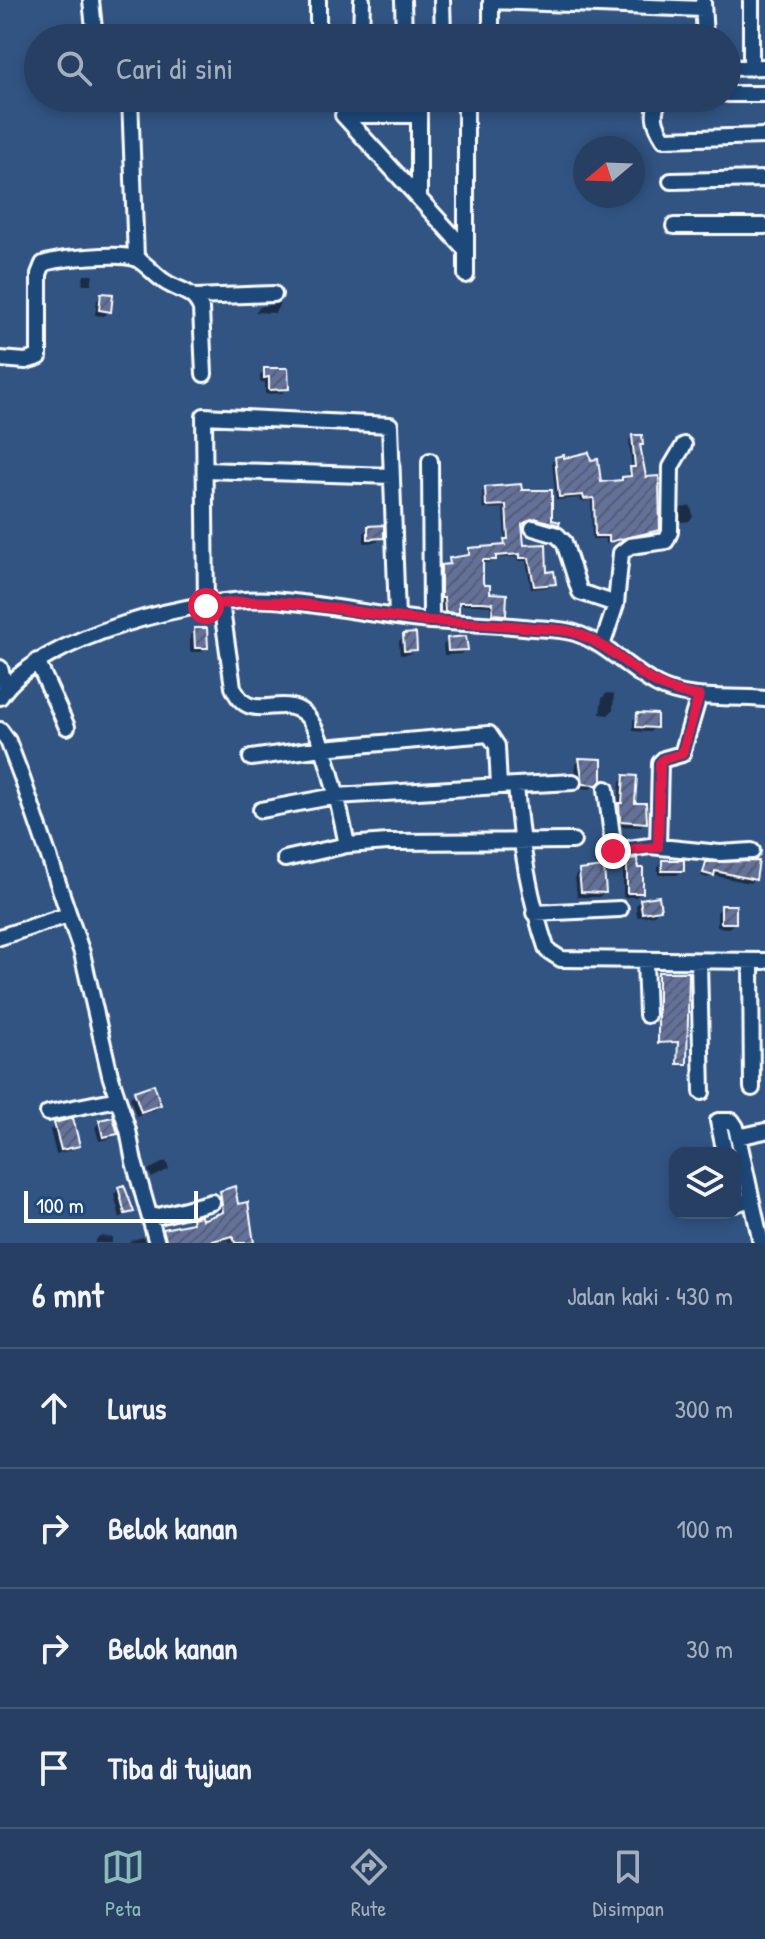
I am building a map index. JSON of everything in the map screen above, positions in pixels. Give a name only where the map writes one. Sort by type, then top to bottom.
[{"type":"street","points":[[91,0],[94,24]]},
{"type":"street","points":[[318,0],[318,24]]},
{"type":"street","points":[[361,24],[362,0]]},
{"type":"street","points":[[403,0],[404,24]]},
{"type":"street","points":[[442,0],[443,24]]},
{"type":"street","points":[[751,0],[758,67]]},
{"type":"street","points":[[491,24],[491,1],[703,5]]},
{"type":"street","points":[[741,94],[765,94]]},
{"type":"street","points":[[131,112],[136,258]]},
{"type":"street","points":[[466,112],[466,275]]},
{"type":"street","points":[[654,112],[664,139],[765,136]]},
{"type":"street","points":[[419,198],[419,115],[343,115],[466,250]]},
{"type":"street","points":[[671,181],[765,179]]},
{"type":"street","points":[[674,226],[765,226]]},
{"type":"street","points":[[0,359],[26,361],[39,357],[39,274],[43,264],[66,257],[136,258],[167,283],[195,297],[274,294]]},
{"type":"street","points":[[195,297],[201,309],[204,374]]},
{"type":"street","points":[[347,845],[322,748],[311,722],[303,712],[290,708],[246,706],[233,687],[213,605],[204,416],[390,425],[397,616]]},
{"type":"street","points":[[602,646],[616,604],[621,553],[630,546],[666,541],[670,532],[671,467],[684,445]]},
{"type":"street","points":[[430,461],[431,621]]},
{"type":"street","points":[[205,470],[392,476]]},
{"type":"street","points":[[533,528],[557,535],[564,542],[580,592],[616,604]]},
{"type":"street","points":[[3,692],[16,676],[37,661],[102,631],[138,620],[213,605],[272,600],[431,621],[480,622],[575,633],[602,646],[658,685],[679,694],[765,699]]},
{"type":"street","points":[[37,661],[67,727]]},
{"type":"street","points":[[0,668],[3,692]]},
{"type":"street","points":[[658,847],[660,763],[682,754],[699,696]]},
{"type":"street","points":[[0,730],[8,741],[22,778],[87,971],[100,1035],[157,1243]]},
{"type":"street","points":[[251,758],[322,748],[489,734],[497,746],[499,786]]},
{"type":"street","points":[[261,810],[336,796],[573,782]]},
{"type":"street","points":[[516,785],[520,843],[534,913],[547,950],[554,957],[758,961],[752,1088]]},
{"type":"street","points":[[606,789],[614,851],[658,847],[720,853],[752,851]]},
{"type":"street","points":[[285,859],[347,845],[388,842],[573,841]]},
{"type":"street","points":[[534,913],[620,909]]},
{"type":"street","points":[[0,937],[68,915]]},
{"type":"street","points":[[645,961],[647,1015]]},
{"type":"street","points":[[699,962],[702,1092]]},
{"type":"street","points":[[48,1113],[118,1099]]},
{"type":"street","points":[[724,1147],[718,1121],[732,1121],[761,1243]]},
{"type":"street","points":[[738,1137],[765,1131]]},
{"type":"street","points":[[741,1202],[751,1199]]},
{"type":"street","points":[[151,1218],[212,1202]]},
{"type":"building","points":[[101,293],[113,294],[111,312],[99,310]]},
{"type":"building","points":[[264,368],[288,368],[289,389],[269,390],[269,377],[264,378]]},
{"type":"building","points":[[632,435],[642,435],[643,445],[640,445],[646,477],[659,476],[660,530],[609,542],[609,536],[595,536],[594,498],[584,499],[583,495],[559,497],[555,457],[589,452],[591,460],[598,459],[601,482],[622,480],[622,477],[631,476],[630,467],[635,467]]},
{"type":"building","points":[[521,484],[522,490],[552,490],[552,520],[560,522],[559,525],[535,518],[522,524],[524,545],[546,544],[547,572],[554,571],[556,584],[534,586],[529,558],[520,558],[520,554],[496,556],[496,560],[483,560],[483,582],[490,585],[490,593],[507,594],[506,615],[492,614],[493,603],[482,602],[459,602],[459,613],[445,612],[444,598],[441,598],[441,565],[450,564],[449,558],[469,555],[469,548],[505,545],[504,539],[508,539],[506,505],[486,506],[485,487]]},
{"type":"building","points":[[384,525],[384,538],[368,539],[368,526]]},
{"type":"building","points":[[194,628],[207,628],[208,648],[195,648]]},
{"type":"building","points":[[416,633],[417,650],[404,651],[403,634]]},
{"type":"building","points":[[466,636],[468,650],[448,651],[447,638]]},
{"type":"building","points":[[637,713],[657,714],[657,728],[636,727]]},
{"type":"building","points":[[579,758],[602,759],[602,780],[597,785],[583,784]]},
{"type":"building","points":[[624,775],[637,776],[635,803],[646,803],[647,823],[620,821],[619,803],[622,803]]},
{"type":"building","points":[[637,858],[638,868],[643,868],[643,893],[627,893],[627,866],[624,860]]},
{"type":"building","points":[[662,860],[684,860],[684,871],[662,871]]},
{"type":"building","points":[[759,861],[756,880],[715,871],[714,876],[703,873],[706,862]]},
{"type":"building","points":[[604,867],[606,893],[581,892],[579,870]]},
{"type":"building","points":[[659,896],[661,910],[642,913],[640,899]]},
{"type":"building","points":[[721,905],[736,905],[736,923],[721,923]]},
{"type":"building","points":[[658,972],[689,972],[687,1064],[677,1064],[678,1042],[658,1043]]},
{"type":"building","points":[[154,1084],[161,1105],[141,1112],[134,1091]]},
{"type":"building","points":[[113,1117],[118,1134],[103,1137],[99,1120]]},
{"type":"building","points":[[73,1118],[80,1146],[61,1150],[54,1123]]},
{"type":"building","points":[[124,1185],[134,1212],[125,1214],[118,1187]]},
{"type":"building","points":[[235,1186],[238,1204],[248,1202],[254,1243],[235,1243],[233,1236],[204,1243],[167,1243],[163,1229],[193,1223],[192,1218],[201,1216],[202,1220],[223,1212],[220,1191]]},
{"type":"route","points":[[206,606],[245,600],[272,600],[431,621],[480,622],[575,633],[602,646],[658,685],[679,694],[699,696],[682,754],[660,763],[658,847],[613,851]]}]
